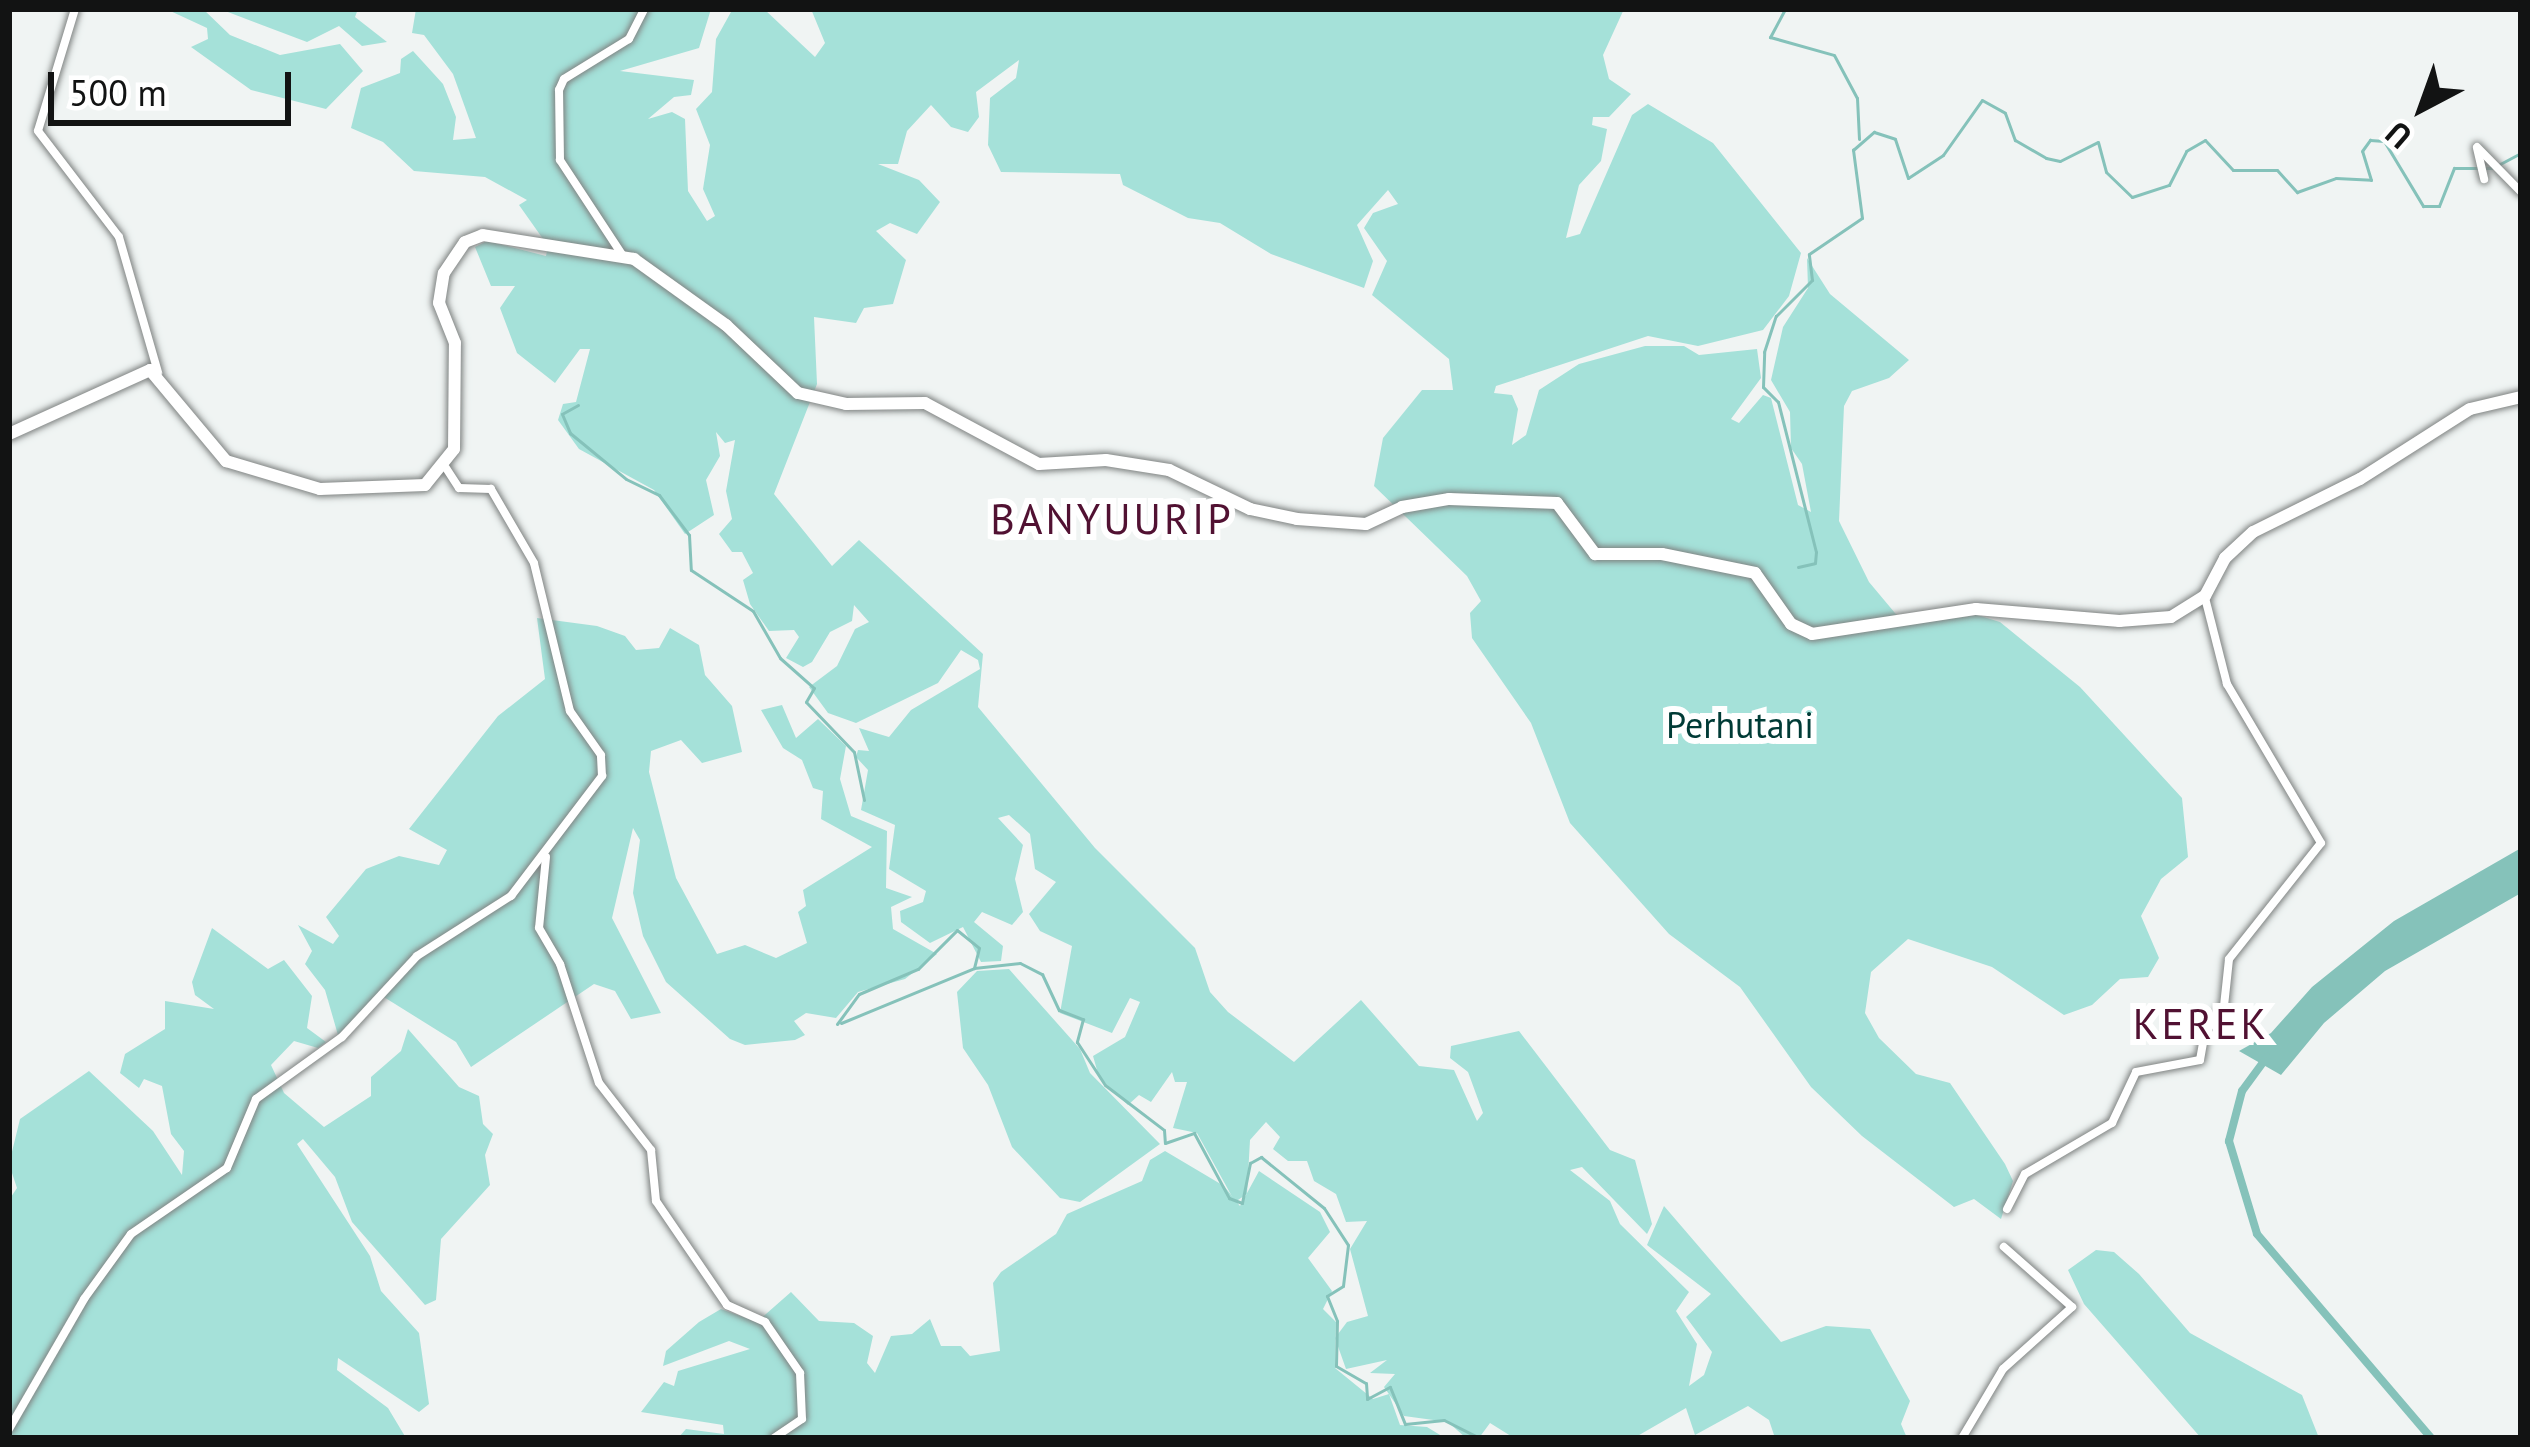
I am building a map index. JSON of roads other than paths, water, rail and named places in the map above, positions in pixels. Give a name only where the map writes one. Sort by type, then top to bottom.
[{"type":"highway","points":[[9,434],[133,373],[158,372],[214,453],[236,465],[335,490],[411,489],[446,468],[454,449],[455,343],[439,303],[454,253],[483,236],[622,256],[726,325],[798,393],[852,405],[925,403],[1039,464],[1106,460],[1169,470],[1250,508],[1298,519],[1366,524],[1402,507],[1449,500],[1557,503],[1599,556],[1662,554],[1755,573],[1791,624],[1806,633],[1976,609],[2148,621],[2179,614],[2205,596],[2225,558],[2252,532],[2360,478],[2470,409],[2521,397]]},
{"type":"street","points":[[75,9],[38,131],[119,237],[158,372]]},
{"type":"street","points":[[622,256],[560,160],[559,90],[564,79],[629,40],[644,9]]},
{"type":"street","points":[[2484,179],[2476,147],[2521,192]]},
{"type":"street","points":[[9,1430],[84,1299],[131,1234],[232,1164],[256,1100],[342,1037],[422,951],[512,896],[548,851],[604,763],[570,712],[534,563],[492,490],[460,488],[446,468]]},
{"type":"street","points":[[2007,1209],[2025,1174],[2112,1123],[2136,1072],[2200,1060],[2203,1037],[2224,1006],[2230,959],[2321,843],[2278,759],[2227,684],[2205,596]]},
{"type":"street","points":[[548,851],[538,922],[560,964],[598,1083],[651,1150],[656,1201],[727,1305],[765,1322],[801,1376],[802,1419],[774,1438]]},
{"type":"street","points":[[1962,1438],[2003,1370],[2072,1307],[2004,1247]]},
{"type":"waterway","points":[[1785,9],[1770,37],[1834,55],[1857,98],[1859,139]]},
{"type":"waterway","points":[[1798,567],[1815,563],[1816,552],[1778,402],[1763,387],[1764,352],[1776,316],[1812,280],[1809,254],[1862,218],[1853,150],[1874,132],[1895,139],[1908,178],[1943,155],[1982,100],[2005,113],[2015,140],[2046,158],[2060,161],[2098,142],[2106,172],[2132,197],[2169,185],[2186,151],[2205,140],[2233,170],[2277,170],[2297,192],[2336,178],[2371,180],[2362,151],[2370,140],[2384,141],[2423,206],[2439,206],[2454,168],[2492,168]]},
{"type":"waterway","points":[[2500,164],[2521,153]]},
{"type":"waterway","points":[[578,405],[562,414],[570,433],[626,479],[659,495],[689,535],[691,570],[753,611],[780,658],[814,688],[806,702],[854,752],[864,800]]},
{"type":"waterway","points":[[837,1024],[859,994],[918,969],[957,930],[979,948],[974,968],[1020,963],[1042,974],[1059,1010],[1083,1019],[1077,1042],[1105,1085],[1164,1130],[1165,1143],[1194,1133],[1229,1198],[1242,1203],[1250,1163],[1261,1157],[1324,1208],[1348,1245],[1343,1286],[1327,1296],[1337,1321],[1336,1366],[1366,1383],[1367,1399],[1390,1387],[1405,1424],[1444,1420],[1479,1438]]},
{"type":"waterway","points":[[841,1023],[972,969]]},
{"type":"waterway","points":[[2267,1057],[2242,1091],[2229,1141],[2257,1234],[2431,1438]]},
{"type":"district","name":"BANYUURIP","points":[[1112,519]]},
{"type":"district","name":"KEREK","points":[[2201,1024]]},
{"type":"park label","name":"Perhutani","points":[[1740,725]]}]
